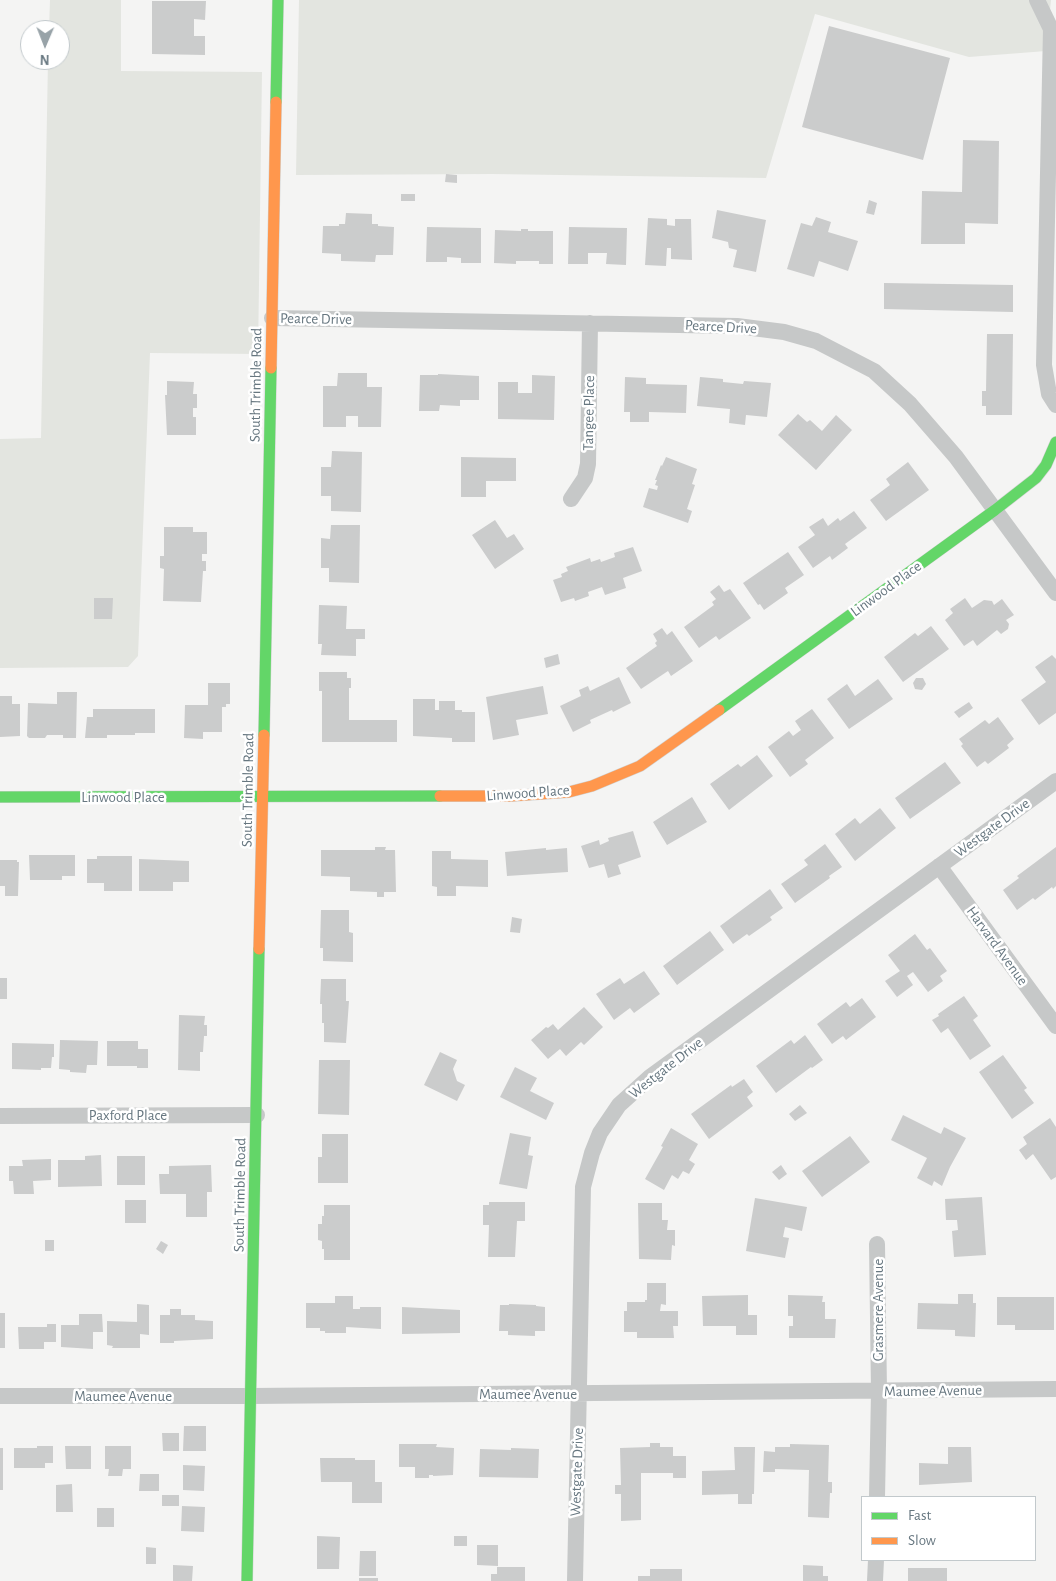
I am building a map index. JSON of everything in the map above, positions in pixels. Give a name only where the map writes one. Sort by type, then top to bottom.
[{"type":"main road","name":"South Trimble Road","points":[[247,1581],[278,0]]},
{"type":"main road","name":"Linwood Place","points":[[0,798],[544,795],[569,792],[592,786],[640,766],[662,752],[995,510],[1036,478],[1046,465],[1056,442]]},
{"type":"street","points":[[1037,0],[1053,33],[1044,365],[1049,394],[1056,405]]},
{"type":"street","name":"Pearce Drive","points":[[272,318],[590,323],[759,328],[784,332],[816,341],[874,371],[910,404],[950,450],[1056,592]]},
{"type":"street","name":"Tangee Place","points":[[571,499],[585,478],[588,464],[590,323]]},
{"type":"street","name":"Westgate Drive","points":[[575,1581],[583,1187],[592,1153],[600,1133],[619,1105],[650,1077],[1056,781]]},
{"type":"street","name":"Harvard Avenue","points":[[939,866],[1056,1026]]},
{"type":"street","name":"Paxford Place","points":[[0,1116],[257,1115]]},
{"type":"street","name":"Grasmere Avenue","points":[[877,1244],[877,1496]]},
{"type":"street","name":"Maumee Avenue","points":[[0,1396],[580,1394],[1056,1389]]},
{"type":"street","points":[[875,1581],[876,1561]]},
{"type":"shaded area","points":[[50,0],[121,0],[121,71],[262,72],[258,354],[150,353],[138,656],[128,667],[0,668],[0,439],[41,438],[48,70],[70,70],[70,20],[49,20]]},
{"type":"shaded area","points":[[299,0],[1051,0],[1046,51],[969,57],[815,14],[766,178],[492,174],[296,175]]},
{"type":"building","points":[[152,1],[206,1],[205,20],[194,19],[194,36],[205,36],[205,55],[152,54]]},
{"type":"building","points":[[829,26],[950,58],[923,160],[802,127]]},
{"type":"building","points":[[963,140],[999,141],[998,224],[965,223],[965,244],[921,244],[922,191],[962,192]]},
{"type":"building","points":[[446,174],[457,175],[457,183],[445,182]]},
{"type":"building","points":[[401,194],[415,194],[415,201],[401,201]]},
{"type":"building","points":[[869,200],[877,203],[874,215],[866,213]]},
{"type":"building","points":[[717,210],[766,220],[756,272],[733,267],[737,250],[729,248],[728,242],[712,238]]},
{"type":"building","points":[[346,213],[372,214],[372,224],[394,227],[393,255],[376,255],[375,262],[341,261],[341,254],[322,253],[323,226],[345,224]]},
{"type":"building","points":[[816,217],[831,222],[828,232],[858,241],[848,271],[819,261],[814,277],[787,269],[801,223],[812,226]]},
{"type":"building","points":[[648,218],[667,219],[667,225],[675,226],[675,219],[691,219],[692,260],[671,259],[671,248],[667,248],[666,266],[645,265]]},
{"type":"building","points":[[427,227],[481,228],[481,263],[461,263],[461,258],[447,257],[447,262],[426,262]]},
{"type":"building","points":[[569,227],[627,228],[626,265],[606,264],[607,253],[588,253],[588,264],[568,264]]},
{"type":"building","points":[[521,229],[528,229],[528,231],[553,231],[553,264],[539,264],[539,261],[516,261],[516,264],[494,263],[495,230],[521,231]]},
{"type":"building","points":[[884,283],[1013,285],[1013,312],[884,309]]},
{"type":"building","points":[[987,334],[1013,334],[1012,415],[986,415],[986,406],[982,406],[982,391],[986,391]]},
{"type":"building","points":[[338,373],[367,373],[367,387],[382,387],[381,427],[358,427],[358,416],[346,416],[346,427],[323,427],[323,386],[337,386]]},
{"type":"building","points":[[420,375],[479,376],[479,400],[460,400],[460,406],[440,405],[439,411],[419,411]]},
{"type":"building","points":[[532,375],[555,376],[554,420],[498,419],[498,382],[518,382],[518,393],[532,393]]},
{"type":"building","points":[[625,377],[646,378],[646,384],[687,385],[686,413],[649,412],[649,422],[630,422],[630,412],[624,412]]},
{"type":"building","points":[[700,377],[723,379],[723,382],[743,384],[744,381],[771,383],[767,417],[746,415],[745,425],[729,423],[730,409],[697,406]]},
{"type":"building","points":[[167,381],[194,382],[193,394],[197,394],[197,408],[193,408],[193,417],[196,417],[196,435],[167,435],[165,395],[167,395]]},
{"type":"building","points":[[798,414],[807,422],[810,420],[822,431],[836,415],[852,430],[816,470],[778,435]]},
{"type":"building","points":[[332,451],[362,452],[361,512],[331,511],[331,496],[321,496],[321,467],[331,467]]},
{"type":"building","points":[[461,457],[516,458],[516,481],[486,481],[486,497],[461,497]]},
{"type":"building","points":[[666,457],[697,469],[692,484],[695,485],[687,509],[692,511],[688,523],[643,507],[649,488],[657,490],[658,486],[655,485],[657,480],[655,480]]},
{"type":"building","points":[[908,462],[929,490],[886,521],[870,500],[890,485],[886,479]]},
{"type":"building","points":[[854,511],[867,528],[845,544],[848,548],[832,560],[830,556],[813,568],[798,547],[815,535],[809,527],[823,518],[828,526],[838,518],[840,521]]},
{"type":"building","points":[[495,520],[507,538],[514,534],[524,549],[495,569],[472,535]]},
{"type":"building","points":[[331,525],[360,525],[359,583],[329,582],[329,568],[321,568],[321,538],[330,539]]},
{"type":"building","points":[[164,527],[193,527],[193,532],[207,532],[207,554],[202,554],[202,561],[206,561],[206,571],[203,571],[201,602],[163,601],[164,569],[160,568],[160,556],[164,556]]},
{"type":"building","points":[[633,547],[642,571],[623,578],[626,588],[605,595],[602,587],[588,592],[589,596],[575,601],[574,598],[561,602],[553,580],[562,577],[561,574],[568,571],[566,567],[590,558],[591,562],[600,559],[601,562],[615,557],[614,553]]},
{"type":"building","points":[[788,552],[804,575],[785,588],[788,593],[764,610],[760,604],[758,605],[743,583]]},
{"type":"building","points":[[719,585],[724,592],[730,589],[751,618],[719,640],[716,636],[699,648],[684,627],[714,605],[712,602],[716,599],[710,592]]},
{"type":"building","points":[[94,598],[113,598],[112,619],[94,619]]},
{"type":"building","points":[[965,598],[972,608],[984,600],[992,601],[994,605],[1002,599],[1014,615],[1006,620],[1009,624],[1008,629],[1001,634],[997,630],[977,646],[973,640],[964,646],[945,620],[953,613],[950,609]]},
{"type":"building","points":[[319,605],[347,606],[346,629],[365,629],[365,639],[356,639],[356,656],[321,655],[322,644],[318,644]]},
{"type":"building","points":[[931,626],[949,649],[903,682],[884,657],[915,633],[918,636]]},
{"type":"building","points":[[662,628],[667,635],[672,631],[693,661],[671,676],[668,671],[641,689],[626,668],[657,646],[655,643],[657,641],[653,634]]},
{"type":"building","points":[[558,654],[560,664],[546,668],[544,658]]},
{"type":"building","points":[[1052,655],[1056,659],[1056,713],[1039,725],[1021,700],[1046,682],[1035,667]]},
{"type":"building","points":[[319,672],[347,672],[347,678],[351,678],[351,688],[349,688],[349,720],[397,720],[397,742],[322,742],[322,691],[319,691]]},
{"type":"building","points":[[619,677],[631,703],[590,720],[591,723],[573,732],[560,706],[581,696],[579,690],[588,686],[590,691]]},
{"type":"building","points":[[916,678],[923,678],[926,684],[922,690],[915,689],[913,683]]},
{"type":"building","points":[[878,679],[893,699],[849,729],[827,699],[847,684],[855,696]]},
{"type":"building","points":[[208,683],[230,683],[230,704],[222,707],[222,732],[203,732],[203,739],[184,738],[185,705],[208,705]]},
{"type":"building","points":[[543,686],[548,714],[516,720],[519,735],[493,740],[486,697]]},
{"type":"building","points":[[57,692],[77,692],[76,738],[63,738],[63,735],[47,735],[45,738],[29,738],[27,736],[28,703],[57,704]]},
{"type":"building","points":[[0,696],[12,696],[12,704],[20,704],[20,736],[0,737]]},
{"type":"building","points":[[413,699],[435,699],[435,710],[439,710],[439,701],[455,701],[455,710],[475,712],[475,742],[452,742],[452,738],[413,736]]},
{"type":"building","points":[[969,702],[973,708],[959,718],[954,712]]},
{"type":"building","points":[[93,709],[155,709],[155,733],[107,735],[107,738],[85,738],[87,717],[93,717]]},
{"type":"building","points":[[812,709],[834,738],[805,760],[808,764],[790,777],[768,747],[789,731],[793,736],[801,730],[795,721]]},
{"type":"building","points":[[998,717],[1014,739],[1007,745],[1009,748],[988,764],[985,761],[977,767],[961,746],[963,744],[959,739],[985,720],[989,724]]},
{"type":"building","points":[[757,755],[773,776],[729,810],[710,784],[738,764],[741,767]]},
{"type":"building","points":[[945,762],[961,783],[910,819],[895,798]]},
{"type":"building","points":[[692,797],[707,822],[667,845],[653,822]]},
{"type":"building","points":[[880,808],[896,828],[855,861],[835,834],[855,818],[860,824]]},
{"type":"building","points":[[633,831],[641,857],[618,865],[621,874],[608,878],[604,864],[589,868],[581,846],[599,840],[600,845],[609,841],[608,838]]},
{"type":"building","points":[[825,844],[842,867],[795,903],[781,884],[808,865],[804,860]]},
{"type":"building","points":[[375,847],[386,847],[385,850],[395,850],[396,892],[384,892],[384,897],[377,897],[377,892],[350,891],[350,877],[321,876],[321,850],[375,850]]},
{"type":"building","points":[[1056,847],[1056,886],[1035,900],[1033,898],[1017,910],[1003,890],[1019,878],[1017,876]]},
{"type":"building","points":[[546,848],[546,850],[567,848],[568,872],[507,876],[505,852]]},
{"type":"building","points":[[432,851],[451,851],[451,859],[488,860],[488,887],[456,886],[456,896],[437,896],[437,887],[432,886]]},
{"type":"building","points":[[29,855],[75,855],[75,876],[62,876],[62,880],[30,880]]},
{"type":"building","points":[[97,856],[132,856],[132,891],[104,891],[104,883],[87,883],[87,859],[97,859]]},
{"type":"building","points":[[139,859],[189,861],[189,882],[173,882],[173,891],[139,891]]},
{"type":"building","points":[[0,860],[17,860],[19,862],[18,896],[5,896],[5,886],[0,886]]},
{"type":"building","points":[[770,889],[783,908],[770,917],[772,920],[749,936],[747,934],[733,944],[720,926]]},
{"type":"building","points":[[321,910],[349,910],[349,932],[353,933],[353,962],[323,961],[323,948],[320,948]]},
{"type":"building","points":[[512,917],[522,919],[520,933],[510,932]]},
{"type":"building","points":[[710,931],[724,950],[677,985],[663,966]]},
{"type":"building","points":[[915,934],[927,950],[930,948],[947,971],[940,976],[943,981],[928,992],[913,972],[907,976],[913,985],[897,997],[885,981],[900,971],[888,955]]},
{"type":"building","points":[[644,971],[660,994],[634,1013],[630,1008],[614,1020],[596,994],[620,978],[624,984]]},
{"type":"building","points":[[0,978],[7,978],[7,999],[0,999]]},
{"type":"building","points":[[321,979],[346,979],[346,1001],[349,1001],[346,1043],[324,1042],[322,1004],[320,1004]]},
{"type":"building","points":[[964,996],[978,1016],[973,1020],[991,1046],[970,1060],[948,1028],[941,1033],[932,1020]]},
{"type":"building","points":[[862,998],[876,1017],[846,1040],[843,1036],[832,1044],[817,1024],[846,1002],[850,1007]]},
{"type":"building","points":[[584,1007],[603,1027],[584,1045],[581,1042],[566,1056],[560,1049],[548,1059],[531,1040],[546,1027],[548,1028],[553,1024],[558,1030]]},
{"type":"building","points":[[179,1015],[205,1016],[204,1025],[207,1025],[207,1036],[204,1036],[203,1052],[200,1052],[200,1071],[178,1070]]},
{"type":"building","points":[[805,1035],[823,1060],[776,1093],[756,1066],[791,1040],[794,1044]]},
{"type":"building","points":[[60,1040],[98,1041],[97,1065],[87,1065],[86,1073],[59,1069]]},
{"type":"building","points":[[107,1041],[138,1041],[138,1049],[148,1049],[148,1068],[107,1066]]},
{"type":"building","points":[[12,1043],[54,1044],[54,1057],[52,1057],[51,1068],[41,1068],[41,1070],[12,1069]]},
{"type":"building","points":[[440,1052],[457,1060],[453,1069],[457,1081],[465,1085],[457,1101],[424,1085]]},
{"type":"building","points":[[1003,1055],[1027,1088],[1024,1090],[1034,1103],[1012,1119],[979,1072]]},
{"type":"building","points":[[319,1060],[350,1060],[349,1115],[318,1114]]},
{"type":"building","points":[[515,1067],[537,1078],[530,1091],[554,1103],[546,1120],[500,1097]]},
{"type":"building","points":[[744,1079],[753,1092],[747,1097],[753,1106],[709,1139],[691,1114],[731,1085],[732,1087]]},
{"type":"building","points":[[800,1105],[807,1113],[795,1121],[789,1114]]},
{"type":"building","points":[[903,1115],[941,1134],[944,1127],[966,1138],[942,1186],[934,1181],[932,1186],[917,1178],[927,1158],[891,1140]]},
{"type":"building","points":[[1050,1118],[1056,1127],[1056,1177],[1051,1180],[1033,1154],[1026,1160],[1019,1150],[1027,1144],[1023,1137]]},
{"type":"building","points":[[671,1128],[698,1144],[689,1160],[695,1164],[689,1174],[683,1171],[678,1179],[672,1175],[664,1190],[645,1179],[663,1147],[661,1146]]},
{"type":"building","points":[[510,1133],[531,1137],[528,1155],[533,1156],[527,1189],[499,1184]]},
{"type":"building","points":[[322,1134],[348,1134],[348,1183],[318,1183],[318,1157],[322,1157]]},
{"type":"building","points":[[850,1136],[870,1162],[822,1197],[802,1171]]},
{"type":"building","points":[[101,1155],[102,1186],[58,1187],[58,1160],[85,1160],[85,1156]]},
{"type":"building","points":[[117,1156],[145,1156],[145,1185],[117,1185]]},
{"type":"building","points":[[51,1159],[51,1180],[33,1181],[34,1194],[14,1194],[13,1181],[9,1181],[9,1166],[23,1166],[22,1160]]},
{"type":"building","points":[[211,1165],[212,1192],[207,1192],[207,1217],[186,1217],[186,1194],[160,1194],[159,1174],[169,1174],[169,1166]]},
{"type":"building","points":[[781,1165],[787,1174],[779,1180],[772,1172]]},
{"type":"building","points":[[982,1197],[986,1255],[954,1257],[952,1231],[958,1230],[957,1220],[946,1220],[945,1199]]},
{"type":"building","points":[[755,1198],[807,1207],[802,1231],[785,1227],[783,1237],[789,1238],[785,1258],[746,1251]]},
{"type":"building","points":[[125,1200],[146,1200],[146,1223],[125,1223]]},
{"type":"building","points":[[489,1202],[525,1202],[525,1221],[517,1221],[515,1257],[488,1257],[489,1225],[483,1225],[483,1205],[489,1205]]},
{"type":"building","points":[[638,1203],[662,1203],[662,1220],[668,1220],[667,1230],[675,1230],[675,1246],[672,1245],[671,1260],[639,1259]]},
{"type":"building","points":[[324,1205],[350,1205],[350,1260],[324,1260],[322,1241],[318,1240],[318,1224],[322,1224]]},
{"type":"building","points":[[45,1240],[54,1240],[54,1251],[45,1251]]},
{"type":"building","points":[[161,1241],[168,1245],[163,1254],[156,1249]]},
{"type":"building","points":[[647,1283],[666,1283],[666,1305],[661,1304],[660,1311],[678,1311],[678,1326],[673,1326],[674,1338],[637,1338],[637,1332],[624,1332],[624,1311],[627,1311],[627,1302],[645,1302],[647,1300]]},
{"type":"building","points":[[958,1294],[973,1294],[973,1303],[976,1303],[975,1337],[955,1336],[955,1330],[917,1329],[918,1303],[958,1304]]},
{"type":"building","points":[[748,1295],[748,1315],[757,1315],[757,1335],[736,1335],[736,1326],[703,1326],[702,1296]]},
{"type":"building","points":[[788,1295],[823,1296],[822,1302],[825,1302],[825,1319],[836,1319],[835,1338],[789,1338],[789,1326],[793,1326],[793,1316],[788,1316]]},
{"type":"building","points":[[335,1296],[353,1296],[353,1309],[381,1307],[381,1329],[346,1327],[346,1333],[325,1333],[325,1331],[320,1331],[320,1328],[306,1328],[306,1303],[335,1303]]},
{"type":"building","points":[[997,1297],[1054,1297],[1054,1330],[1015,1330],[1015,1325],[997,1325]]},
{"type":"building","points":[[137,1304],[149,1305],[149,1335],[140,1334],[140,1348],[112,1348],[113,1346],[107,1345],[107,1321],[137,1322]]},
{"type":"building","points":[[500,1305],[545,1307],[545,1331],[535,1331],[535,1336],[508,1335],[508,1331],[499,1331]]},
{"type":"building","points":[[402,1307],[460,1310],[460,1333],[402,1334]]},
{"type":"building","points":[[170,1309],[181,1309],[181,1315],[195,1315],[195,1320],[213,1321],[213,1339],[160,1343],[160,1315],[170,1315]]},
{"type":"building","points":[[0,1313],[5,1313],[5,1348],[0,1348]]},
{"type":"building","points":[[79,1314],[102,1314],[103,1332],[93,1332],[93,1349],[61,1347],[61,1325],[79,1325]]},
{"type":"building","points":[[47,1324],[56,1324],[56,1342],[44,1342],[44,1349],[19,1349],[18,1327],[47,1327]]},
{"type":"building","points":[[184,1426],[206,1426],[206,1451],[183,1451]]},
{"type":"building","points":[[162,1433],[179,1433],[179,1451],[163,1451]]},
{"type":"building","points":[[650,1443],[660,1443],[660,1447],[673,1447],[673,1456],[686,1456],[686,1478],[673,1478],[673,1473],[641,1473],[641,1520],[621,1521],[621,1494],[615,1494],[615,1485],[621,1485],[620,1448],[650,1447]]},
{"type":"building","points":[[399,1444],[437,1444],[436,1447],[454,1448],[453,1475],[429,1475],[429,1478],[415,1478],[415,1467],[399,1467]]},
{"type":"building","points":[[790,1444],[829,1445],[828,1482],[832,1482],[832,1493],[830,1493],[829,1518],[808,1517],[809,1470],[775,1469],[775,1472],[763,1472],[764,1451],[775,1452],[775,1447],[790,1447]]},
{"type":"building","points":[[37,1446],[53,1446],[53,1463],[45,1463],[45,1468],[14,1468],[14,1448],[37,1448]]},
{"type":"building","points":[[65,1446],[91,1446],[91,1469],[66,1469]]},
{"type":"building","points":[[105,1446],[131,1446],[131,1469],[123,1469],[122,1476],[108,1476],[109,1469],[105,1469]]},
{"type":"building","points":[[734,1447],[755,1447],[752,1504],[738,1504],[738,1494],[702,1495],[702,1471],[735,1470]]},
{"type":"building","points":[[948,1447],[971,1447],[972,1482],[919,1485],[919,1463],[948,1464]]},
{"type":"building","points":[[0,1448],[3,1448],[3,1490],[0,1490]]},
{"type":"building","points":[[511,1448],[539,1449],[538,1478],[479,1477],[480,1449],[511,1450]]},
{"type":"building","points":[[320,1458],[375,1460],[375,1482],[382,1482],[382,1503],[352,1503],[352,1482],[321,1482]]},
{"type":"building","points":[[183,1465],[205,1466],[204,1491],[183,1490]]},
{"type":"building","points":[[140,1474],[159,1474],[159,1491],[139,1491]]},
{"type":"building","points":[[72,1484],[73,1512],[56,1512],[56,1485]]},
{"type":"building","points":[[162,1495],[179,1495],[179,1506],[162,1506]]},
{"type":"building","points":[[182,1506],[205,1507],[204,1532],[181,1531]]},
{"type":"building","points":[[97,1508],[114,1508],[114,1527],[97,1527]]},
{"type":"building","points":[[317,1536],[340,1537],[339,1569],[317,1569]]},
{"type":"building","points":[[454,1536],[467,1536],[467,1546],[454,1546]]},
{"type":"building","points":[[477,1545],[498,1545],[498,1566],[477,1565]]},
{"type":"building","points":[[146,1547],[156,1548],[156,1564],[146,1564]]},
{"type":"building","points":[[360,1551],[376,1551],[376,1576],[359,1576]]},
{"type":"building","points":[[173,1565],[193,1566],[192,1581],[173,1581]]},
{"type":"building","points":[[803,1565],[823,1566],[823,1576],[828,1576],[828,1581],[803,1581]]},
{"type":"building","points":[[497,1567],[525,1567],[525,1581],[491,1581],[491,1574],[497,1574]]},
{"type":"building","points":[[908,1568],[947,1568],[947,1581],[908,1581]]},
{"type":"building","points":[[650,1569],[682,1569],[682,1581],[638,1581],[638,1576],[650,1576]]},
{"type":"building","points":[[359,1578],[378,1578],[378,1581],[359,1581]]},
{"type":"traffic: fast","points":[[276,102],[278,0]]},
{"type":"traffic: fast","points":[[264,735],[271,368]]},
{"type":"traffic: fast","points":[[719,710],[995,510],[1036,478],[1046,465],[1056,442]]},
{"type":"traffic: fast","points":[[0,797],[440,796]]},
{"type":"traffic: fast","points":[[247,1581],[259,949]]},
{"type":"traffic: slow","points":[[271,368],[276,102]]},
{"type":"traffic: slow","points":[[440,796],[510,796],[569,792],[592,786],[640,766],[719,710]]},
{"type":"traffic: slow","points":[[259,949],[264,735]]}]
